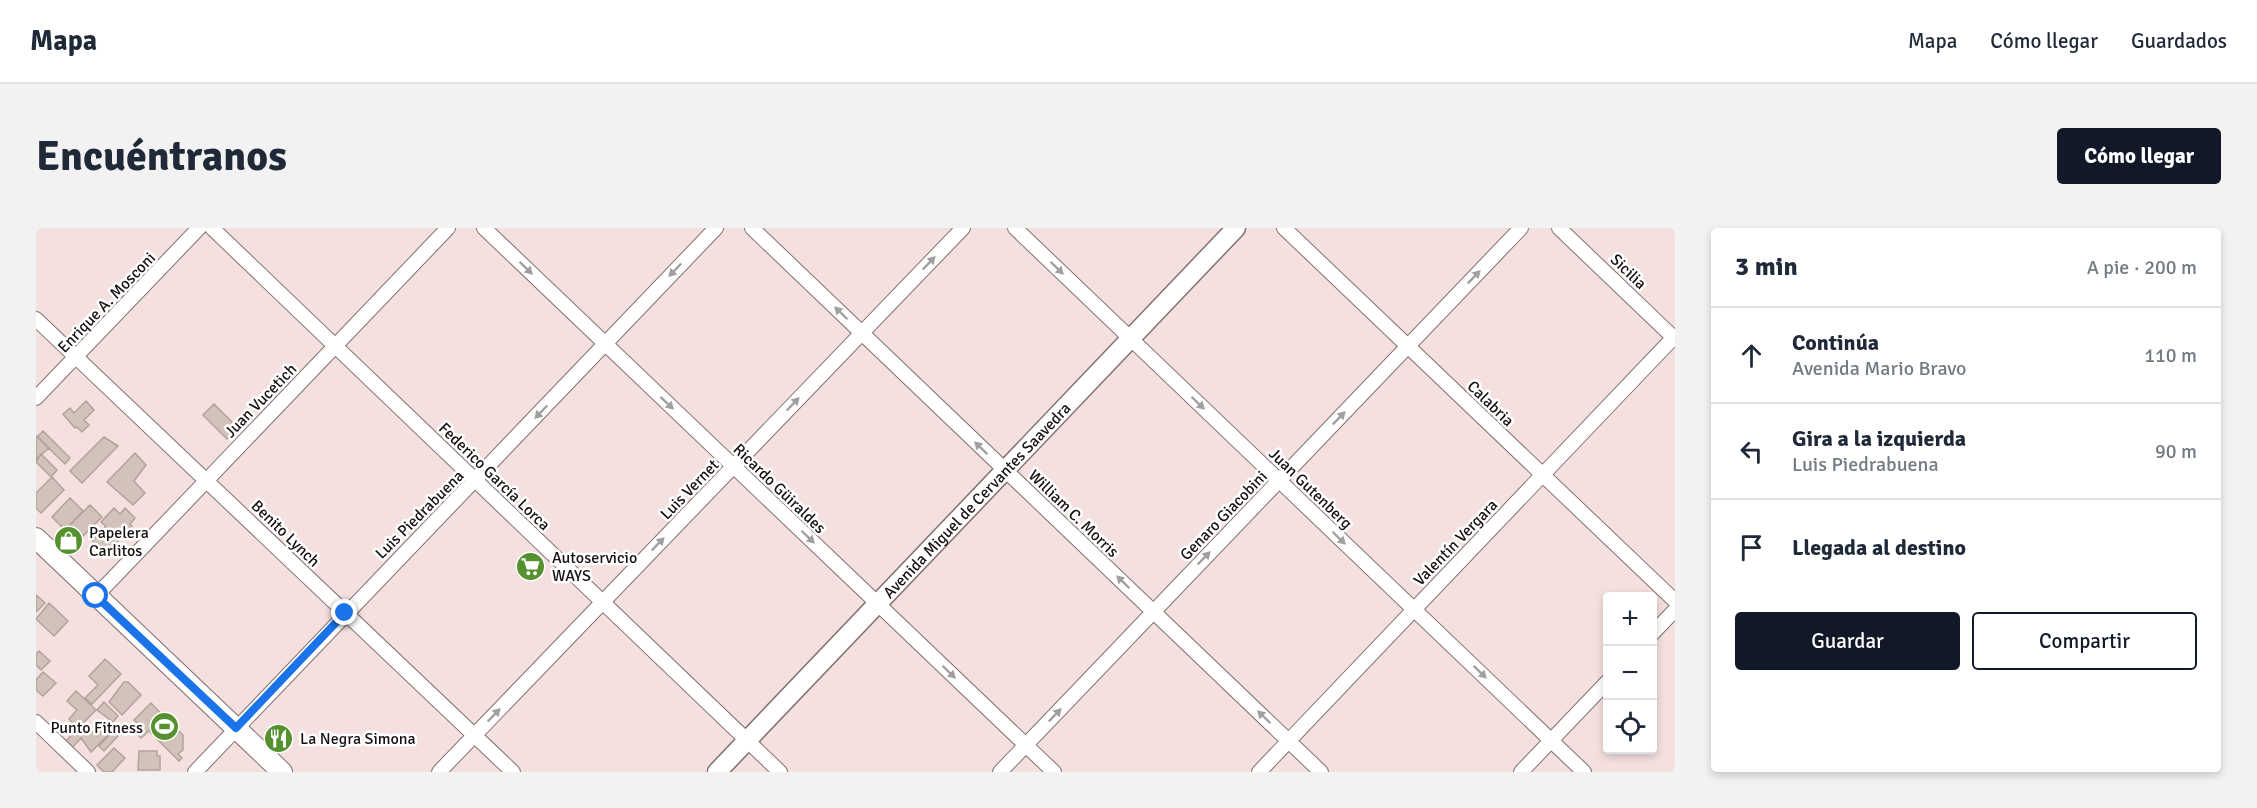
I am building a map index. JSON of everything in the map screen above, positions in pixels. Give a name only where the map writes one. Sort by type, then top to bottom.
[{"type":"main road","points":[[36,538],[231,733],[263,772]]},
{"type":"main road","points":[[36,557],[231,733],[282,772]]},
{"type":"street","name":"Enrique A. Mosconi","points":[[36,398],[199,228]]},
{"type":"street","name":"Federico García Lorca","points":[[212,228],[780,772]]},
{"type":"street","name":"Juan Vucetich","points":[[96,596],[448,228]]},
{"type":"street","name":"Ricardo Güiraldes","points":[[484,228],[1054,772]]},
{"type":"street","name":"Luis Piedrabuena","points":[[195,772],[716,228]]},
{"type":"street","name":"William C. Morris","points":[[752,228],[1321,772]]},
{"type":"street","name":"Luis Vernet","points":[[438,772],[963,228]]},
{"type":"street","name":"Juan Gutenberg","points":[[1015,228],[1584,772]]},
{"type":"street","name":"Avenida Miguel de Cervantes Saavedra","points":[[717,772],[1236,228]]},
{"type":"street","name":"Calabria","points":[[1284,228],[1675,601]]},
{"type":"street","name":"Genaro Giacobini","points":[[1000,772],[1521,228]]},
{"type":"street","name":"Sicilia","points":[[1559,228],[1675,337]]},
{"type":"street","name":"Benito Lynch","points":[[36,319],[513,772]]},
{"type":"street","name":"Valentín Vergara","points":[[1259,772],[1675,337]]},
{"type":"street","points":[[1657,630],[1675,610]]},
{"type":"street","points":[[1521,772],[1603,686]]},
{"type":"street","points":[[36,722],[88,772]]},
{"type":"building","points":[[86,401],[94,410],[84,420],[89,425],[82,432],[77,427],[75,428],[63,414],[70,408],[74,413]]},
{"type":"building","points":[[214,404],[238,428],[227,439],[203,415]]},
{"type":"building","points":[[43,431],[70,458],[65,464],[37,437]]},
{"type":"building","points":[[36,437],[49,448],[36,459]]},
{"type":"building","points":[[104,437],[118,446],[82,483],[70,471]]},
{"type":"building","points":[[135,453],[146,465],[134,481],[145,493],[133,505],[107,482]]},
{"type":"building","points":[[41,454],[57,470],[51,477],[36,462]]},
{"type":"building","points":[[52,477],[64,490],[41,513],[36,508],[36,493]]},
{"type":"building","points":[[70,498],[83,511],[65,530],[52,517]]},
{"type":"building","points":[[90,505],[102,517],[75,544],[63,532]]},
{"type":"building","points":[[114,508],[120,514],[125,508],[135,518],[130,524],[132,526],[106,554],[92,541],[106,526],[101,522]]},
{"type":"building","points":[[36,595],[45,603],[36,612]]},
{"type":"building","points":[[49,603],[68,621],[54,636],[36,619]]},
{"type":"building","points":[[39,651],[50,661],[41,670],[36,665],[36,654]]},
{"type":"building","points":[[105,659],[121,674],[92,704],[85,698],[98,685],[89,676]]},
{"type":"building","points":[[43,672],[56,683],[43,696],[36,690],[36,680]]},
{"type":"building","points":[[124,682],[128,682],[141,695],[122,715],[109,702]]},
{"type":"building","points":[[76,691],[96,710],[78,728],[69,719],[77,710],[67,701]]},
{"type":"building","points":[[104,702],[118,716],[113,722],[97,710]]},
{"type":"building","points":[[151,703],[164,717],[141,738],[135,732],[140,726],[134,720]]},
{"type":"building","points":[[164,717],[183,735],[183,750],[178,754],[182,758],[179,761],[150,732]]},
{"type":"building","points":[[83,723],[97,736],[109,724],[114,729],[91,752],[81,738],[71,749],[64,743]]},
{"type":"building","points":[[113,731],[118,736],[104,751],[99,746]]},
{"type":"building","points":[[114,748],[125,758],[112,772],[104,772],[97,765]]},
{"type":"building","points":[[139,751],[157,751],[157,756],[160,756],[160,770],[138,770]]},
{"type":"place","name":"Papelera Carlitos","points":[[68,541]]},
{"type":"place","name":"Autoservicio WAYS","points":[[531,566]]},
{"type":"place","name":"Punto Fitness","points":[[164,727]]},
{"type":"place","name":"La Negra Simona","points":[[279,738]]},
{"type":"route","points":[[96,596],[236,728],[345,613]]}]
